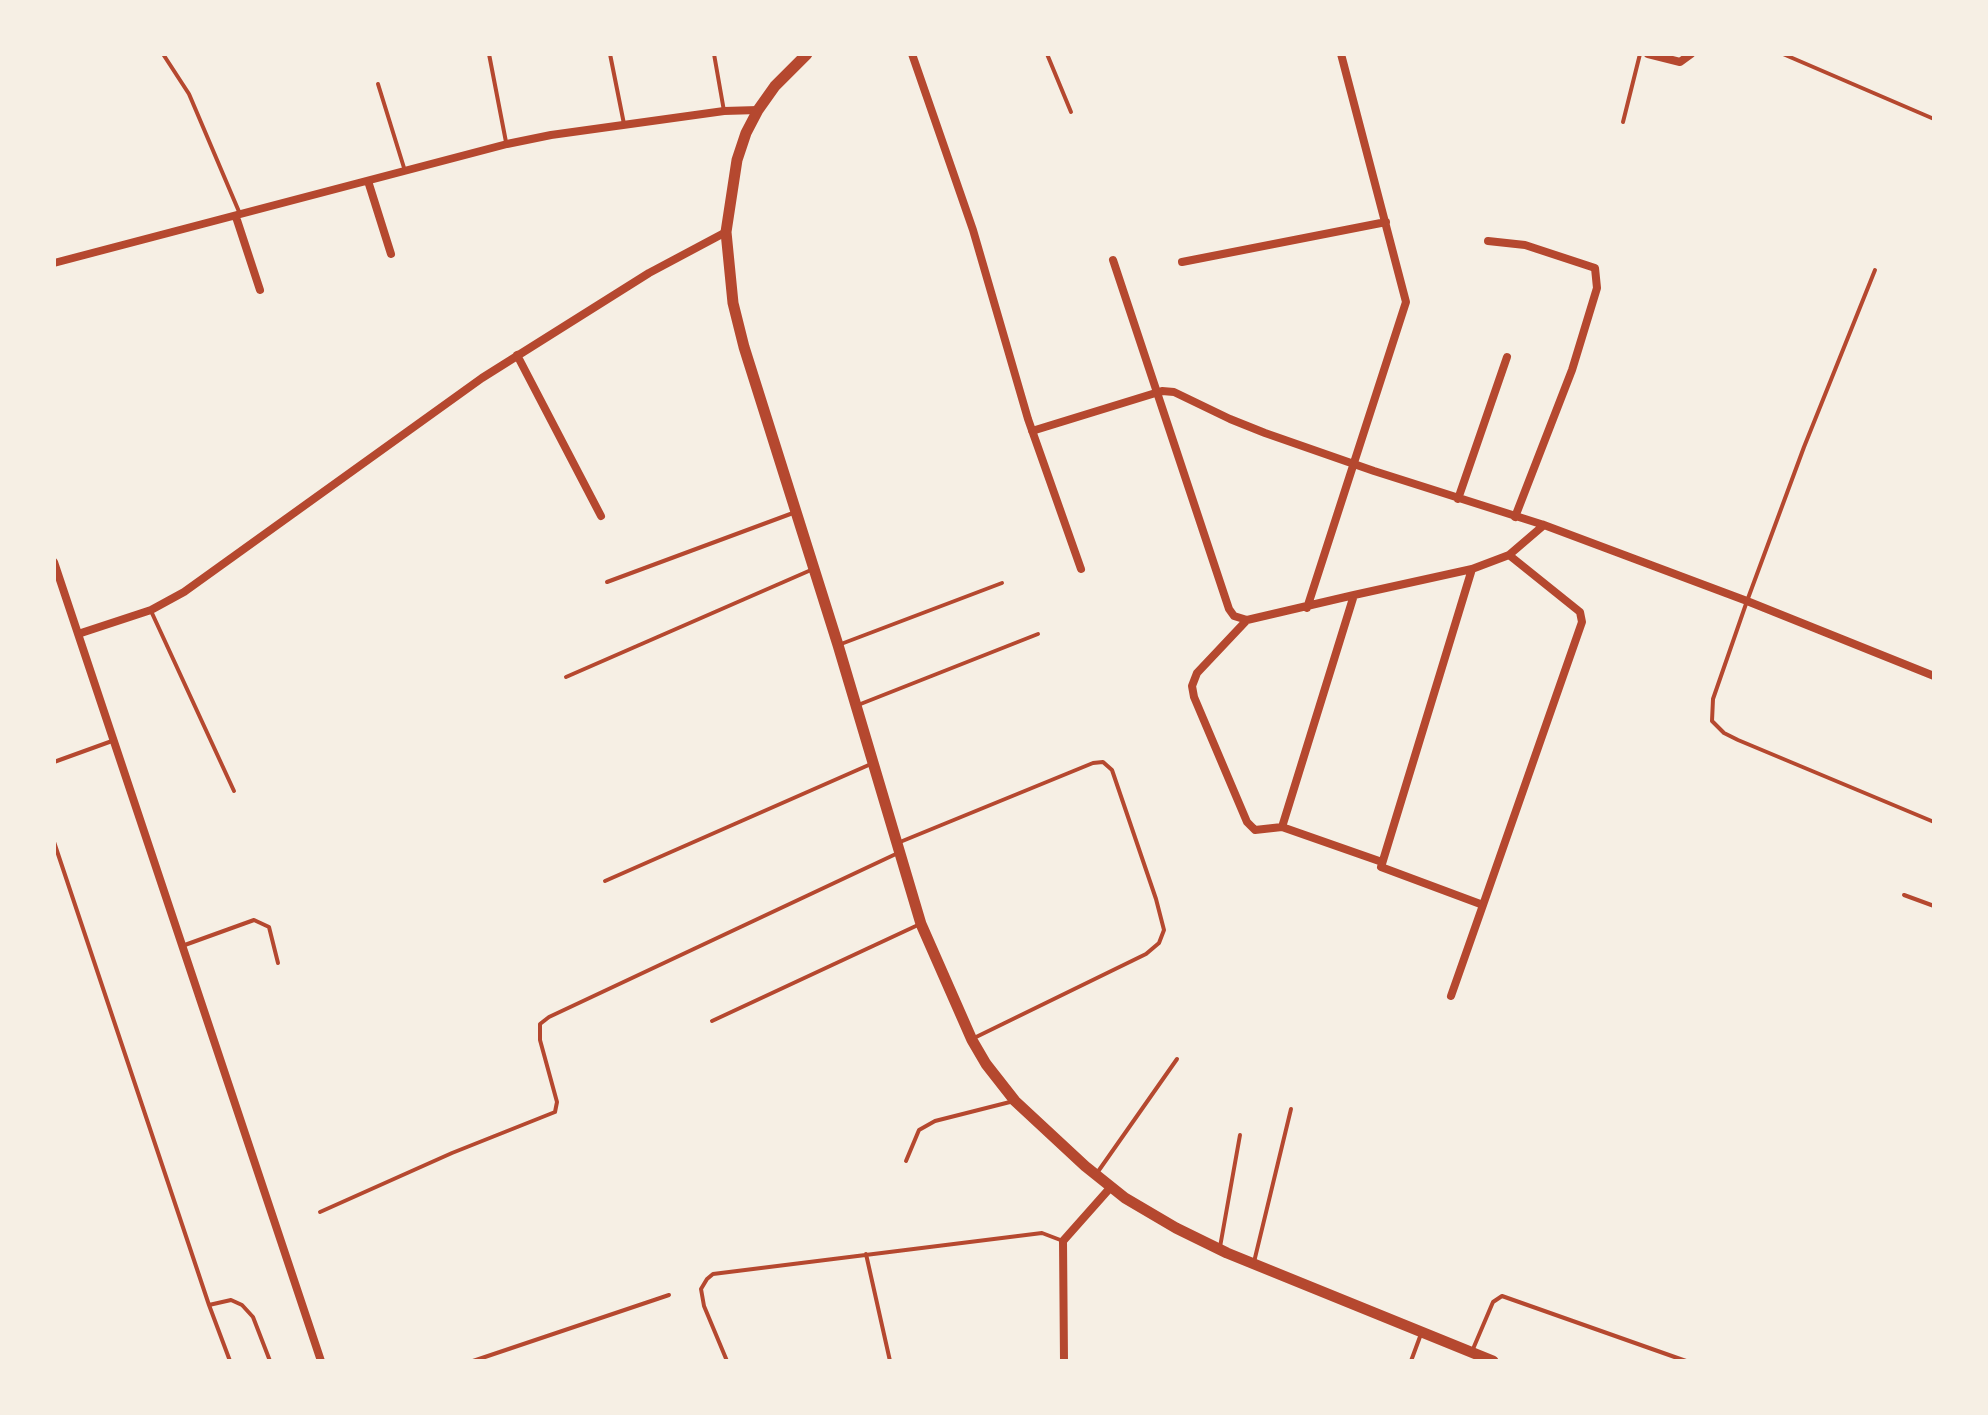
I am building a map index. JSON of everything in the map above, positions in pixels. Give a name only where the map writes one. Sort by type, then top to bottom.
[{"type":"main road","points":[[807,54],[775,86],[758,110],[737,160],[726,232],[733,303],[921,924],[972,1040],[1015,1101],[1110,1188],[1176,1228],[1219,1249],[1493,1361]]},
{"type":"street","points":[[912,54],[973,230],[1032,431],[1081,569]]},
{"type":"street","points":[[1307,608],[1406,302],[1341,54]]},
{"type":"street","points":[[1648,54],[1680,62],[1691,54]]},
{"type":"street","points":[[54,263],[239,217],[507,144],[624,124],[724,111],[758,110]]},
{"type":"street","points":[[368,181],[391,254]]},
{"type":"street","points":[[239,217],[260,290]]},
{"type":"street","points":[[1182,262],[1386,222]]},
{"type":"street","points":[[78,634],[151,610],[184,592],[517,355],[649,273],[726,232]]},
{"type":"street","points":[[1488,241],[1525,245],[1595,268],[1597,288],[1572,370],[1515,517]]},
{"type":"street","points":[[1113,260],[1155,393],[1234,616],[1247,620],[1472,569],[1509,555],[1544,525]]},
{"type":"street","points":[[517,355],[601,516]]},
{"type":"street","points":[[1458,499],[1507,357]]},
{"type":"street","points":[[1032,431],[1167,390],[1230,419],[1353,464],[1544,525],[1747,601],[1934,676]]},
{"type":"street","points":[[1451,996],[1582,622],[1580,612],[1509,555]]},
{"type":"street","points":[[54,562],[321,1361]]},
{"type":"street","points":[[1472,569],[1382,869],[1483,905]]},
{"type":"street","points":[[1282,827],[1354,595]]},
{"type":"street","points":[[1247,620],[1197,673],[1192,686],[1247,822],[1255,830],[1282,827],[1382,862]]},
{"type":"street","points":[[1064,1361],[1063,1241],[1110,1188]]},
{"type":"lane","points":[[163,54],[189,94],[239,217]]},
{"type":"lane","points":[[489,54],[507,144]]},
{"type":"lane","points":[[610,54],[624,124]]},
{"type":"lane","points":[[714,54],[724,111]]},
{"type":"lane","points":[[1047,54],[1071,112]]},
{"type":"lane","points":[[1623,122],[1640,54]]},
{"type":"lane","points":[[1783,54],[1934,119]]},
{"type":"lane","points":[[378,84],[405,171]]},
{"type":"lane","points":[[1875,270],[1747,601],[1713,699],[1712,721],[1724,733],[1738,740],[1934,822]]},
{"type":"lane","points":[[607,582],[795,512]]},
{"type":"lane","points":[[566,677],[813,569]]},
{"type":"lane","points":[[838,645],[1002,583]]},
{"type":"lane","points":[[151,610],[234,791]]},
{"type":"lane","points":[[856,706],[1038,634]]},
{"type":"lane","points":[[54,762],[114,740]]},
{"type":"lane","points":[[320,1212],[452,1153],[555,1112],[557,1102],[540,1040],[540,1024],[549,1017],[899,847],[1093,763],[1103,762],[1112,770],[1156,899],[1164,930],[1159,943],[1146,954],[972,1040]]},
{"type":"lane","points":[[605,881],[874,763]]},
{"type":"lane","points":[[54,842],[230,1361]]},
{"type":"lane","points":[[1904,895],[1934,906]]},
{"type":"lane","points":[[180,946],[254,920],[269,927],[278,963]]},
{"type":"lane","points":[[712,1021],[921,924]]},
{"type":"lane","points":[[1096,1175],[1177,1059]]},
{"type":"lane","points":[[906,1161],[919,1130],[935,1121],[1015,1101]]},
{"type":"lane","points":[[1254,1264],[1291,1109]]},
{"type":"lane","points":[[1219,1249],[1240,1135]]},
{"type":"lane","points":[[727,1361],[704,1306],[701,1289],[713,1274],[1042,1233],[1063,1241]]},
{"type":"lane","points":[[866,1253],[890,1361]]},
{"type":"lane","points":[[473,1361],[669,1295]]},
{"type":"lane","points":[[1471,1352],[1493,1302],[1502,1296],[1686,1361]]},
{"type":"lane","points":[[209,1305],[231,1300],[242,1305],[253,1317],[270,1361]]},
{"type":"lane","points":[[1411,1361],[1422,1331]]}]
